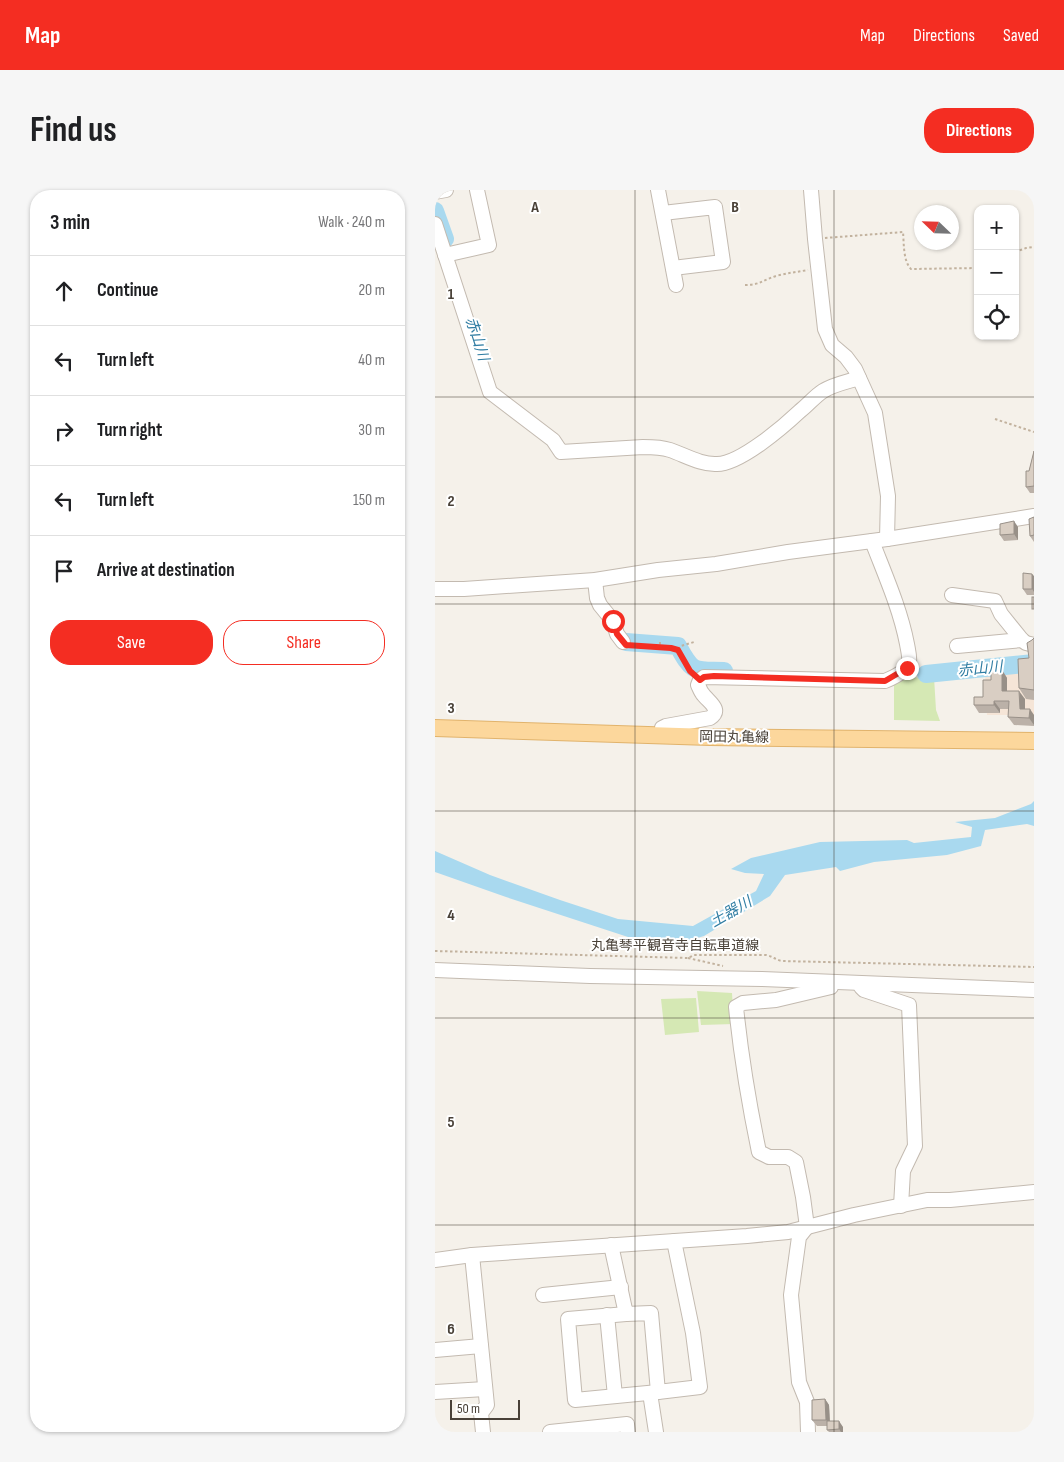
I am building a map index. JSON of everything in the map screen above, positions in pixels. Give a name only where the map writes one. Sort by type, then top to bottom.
[{"type":"main road","name":"岡田丸亀線","points":[[435,728],[710,737],[1034,742]]},
{"type":"street","points":[[435,192],[446,190]]},
{"type":"street","points":[[448,254],[489,245],[477,190]]},
{"type":"street","points":[[659,190],[676,285]]},
{"type":"street","points":[[811,190],[825,329],[832,345],[851,363],[875,413],[888,496],[887,539]]},
{"type":"street","points":[[663,213],[715,207],[723,262],[673,268]]},
{"type":"street","points":[[435,224],[448,254],[491,392],[553,440],[561,452],[657,447],[710,464],[729,462],[743,455],[788,422],[823,391],[835,385],[859,378]]},
{"type":"street","points":[[435,589],[464,589],[595,580],[658,570],[716,564],[1034,516]]},
{"type":"street","points":[[662,735],[662,728],[666,726],[710,718],[714,715],[713,706],[698,685],[704,677],[885,681],[907,668],[909,655],[904,629],[896,602],[872,541]]},
{"type":"street","points":[[595,580],[597,598],[600,605],[613,621],[617,634],[623,642]]},
{"type":"street","points":[[952,595],[995,601],[1001,614],[1028,642]]},
{"type":"street","points":[[957,646],[1028,642]]},
{"type":"street","points":[[435,970],[1034,990]]},
{"type":"street","points":[[808,1432],[807,1402],[799,1382],[791,1295],[799,1237],[807,1227],[803,1197],[796,1162],[788,1157],[769,1157],[759,1152],[747,1094],[736,1007],[743,1003],[776,1000],[851,983],[864,990],[909,1005],[915,1146],[903,1171],[901,1206]]},
{"type":"street","points":[[435,1260],[472,1255],[788,1232],[854,1215],[927,1200],[950,1200],[1034,1192]]},
{"type":"street","points":[[656,1432],[654,1392],[651,1313],[568,1319],[575,1400],[654,1392],[700,1387],[693,1333],[674,1241]]},
{"type":"street","points":[[611,1245],[627,1314]]},
{"type":"street","points":[[472,1255],[487,1404],[481,1413],[483,1432]]},
{"type":"street","points":[[543,1295],[621,1287]]},
{"type":"street","points":[[607,1315],[615,1396]]},
{"type":"street","points":[[435,1350],[481,1346]]},
{"type":"street","points":[[435,1392],[485,1388]]},
{"type":"street","points":[[550,1432],[627,1424],[628,1432]]},
{"type":"path","points":[[815,239],[903,232],[908,267],[911,269],[974,268]]},
{"type":"path","points":[[1019,251],[1034,248]]},
{"type":"path","points":[[745,285],[758,284],[789,273],[819,269]]},
{"type":"path","points":[[995,419],[1034,432]]},
{"type":"path","points":[[623,642],[630,646],[678,650],[690,671],[700,680]]},
{"type":"path","points":[[660,642],[660,647]]},
{"type":"path","points":[[678,650],[681,646],[694,642]]},
{"type":"path","name":"丸亀琴平観音寺自転車道線","points":[[435,952],[680,958],[704,954],[766,955],[778,961],[792,962],[1034,967]]},
{"type":"shaded area","points":[[1034,669],[1034,715],[987,715],[985,673]]},
{"type":"green space","points":[[934,677],[936,710],[940,721],[894,720],[894,678]]},
{"type":"green space","points":[[697,991],[732,993],[734,1024],[701,1025]]},
{"type":"green space","points":[[696,998],[699,1032],[665,1035],[661,999]]},
{"type":"water","name":"土器川","points":[[1034,801],[1034,826],[1027,824],[985,830],[981,846],[947,855],[874,862],[840,871],[836,867],[785,875],[770,896],[704,936],[691,940],[628,937],[435,872],[435,851],[490,875],[618,919],[693,926],[756,891],[764,874],[745,873],[731,869],[751,858],[820,842],[907,840],[914,843],[971,837],[972,827],[955,822],[995,818],[1031,804]]},
{"type":"building","points":[[1034,451],[1034,486],[1026,487],[1026,471],[1029,471]]},
{"type":"building","points":[[1034,517],[1034,535],[1030,536],[1029,519]]},
{"type":"building","points":[[1014,521],[1014,534],[1000,535],[1000,524]]},
{"type":"building","points":[[1023,573],[1032,574],[1032,589],[1023,589]]},
{"type":"building","points":[[1032,597],[1034,597],[1034,609],[1032,609]]},
{"type":"building","points":[[1034,638],[1034,690],[1019,688],[1018,659],[1029,658],[1027,643]]},
{"type":"building","points":[[1002,670],[1002,691],[1019,691],[1020,709],[1030,709],[1029,718],[1008,717],[1009,701],[994,701],[994,705],[974,705],[974,697],[983,697],[983,680],[991,680],[991,671]]},
{"type":"building","points":[[825,1399],[826,1420],[812,1420],[812,1400]]},
{"type":"building","points":[[827,1421],[839,1421],[839,1429],[827,1430]]},
{"type":"waterway","name":"赤山川","points":[[435,211],[445,239]]},
{"type":"waterway","name":"赤山川","points":[[626,642],[678,646],[687,662],[695,669],[724,671]]},
{"type":"waterway","name":"赤山川","points":[[926,674],[1034,663]]},
{"type":"route","points":[[613,621],[619,638],[626,645],[675,648],[690,671],[700,680],[704,677],[714,676],[885,681],[907,668]]}]
